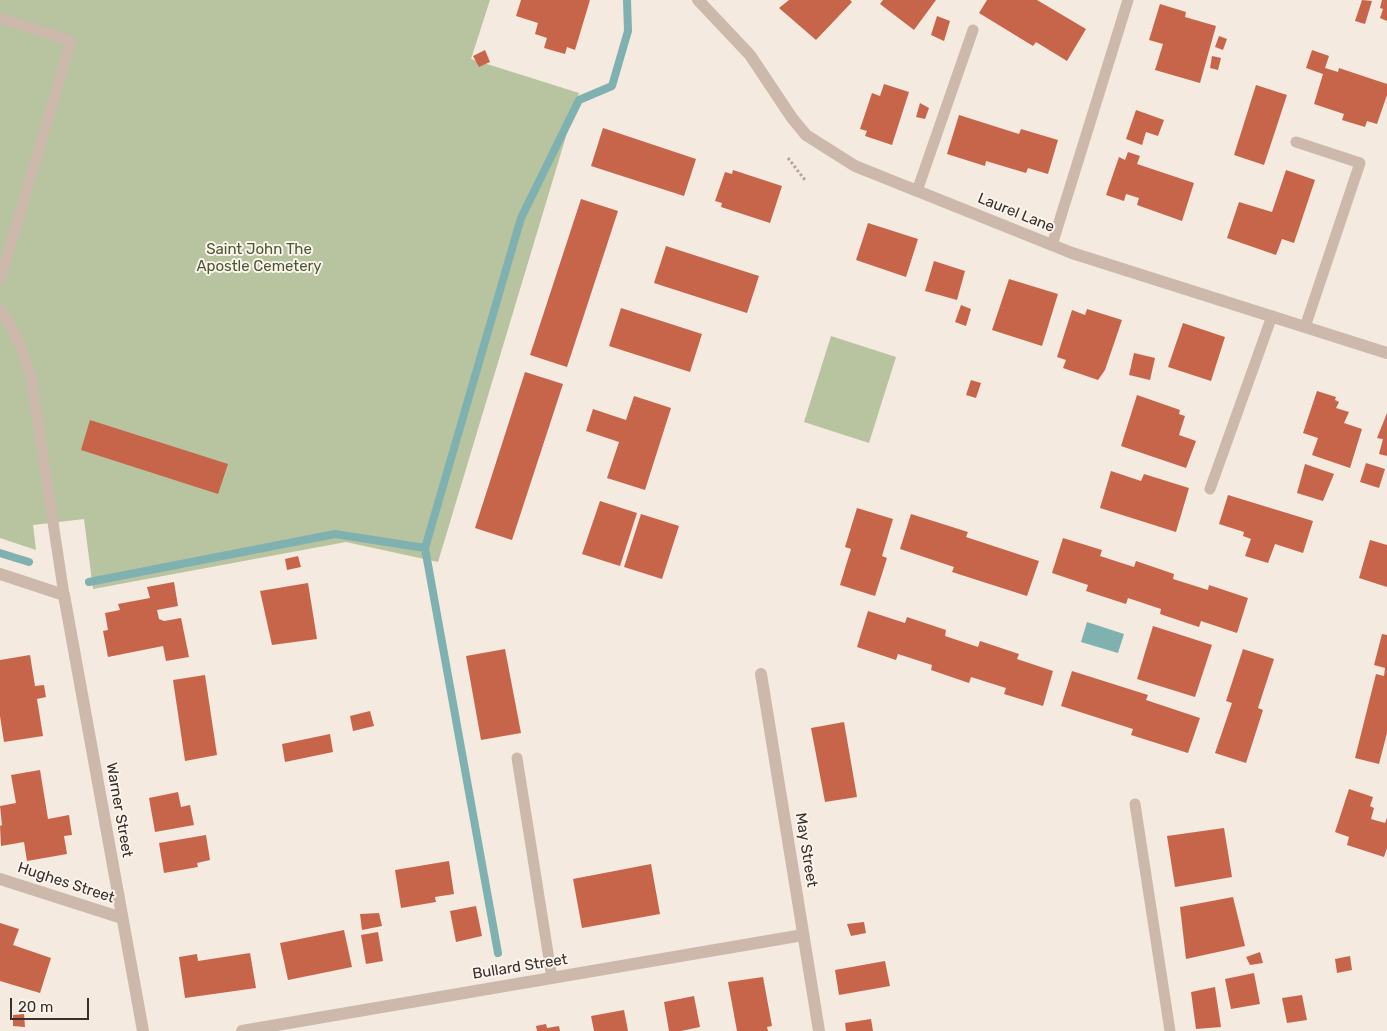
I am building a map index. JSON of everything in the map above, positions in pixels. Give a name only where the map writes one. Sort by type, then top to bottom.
[{"type":"street","name":"Laurel Lane","points":[[698,0],[750,55],[792,118],[806,135],[855,166],[1052,245],[1387,353]]},
{"type":"street","points":[[0,574],[64,595]]},
{"type":"street","name":"Warner Street","points":[[64,595],[143,1031]]},
{"type":"street","name":"May Street","points":[[761,674],[819,1031]]},
{"type":"street","name":"Hughes Street","points":[[0,878],[122,918]]},
{"type":"street","name":"Bullard Street","points":[[242,1031],[803,935]]},
{"type":"lane","points":[[1052,245],[1128,0]]},
{"type":"lane","points":[[0,18],[71,41],[0,280]]},
{"type":"lane","points":[[917,191],[973,30]]},
{"type":"lane","points":[[1296,142],[1360,162],[1305,327]]},
{"type":"lane","points":[[0,310],[9,322],[22,349],[31,377],[64,595]]},
{"type":"lane","points":[[1210,488],[1272,316]]},
{"type":"lane","points":[[517,758],[552,978]]},
{"type":"lane","points":[[1135,804],[1170,1031]]},
{"type":"path","points":[[788,158],[805,180]]},
{"type":"green space","name":"Saint John The Apostle Cemetery","points":[[0,0],[490,0],[471,59],[579,93],[438,562],[346,542],[93,589],[84,519],[33,525],[36,550],[0,538]]},
{"type":"green space","points":[[831,336],[896,357],[869,443],[804,422]]},
{"type":"water","points":[[1087,622],[1124,634],[1118,653],[1081,642]]},
{"type":"building","points":[[521,0],[590,0],[575,50],[567,47],[565,54],[544,48],[547,38],[535,34],[538,23],[516,16]]},
{"type":"building","points":[[789,0],[850,0],[852,2],[816,40],[779,8]]},
{"type":"building","points":[[883,0],[936,0],[914,30],[880,4]]},
{"type":"building","points":[[987,0],[1037,0],[1086,29],[1067,61],[1036,42],[1033,46],[979,13]]},
{"type":"building","points":[[1362,0],[1372,1],[1365,24],[1355,21]]},
{"type":"building","points":[[1382,0],[1387,0],[1387,21],[1380,18],[1383,9],[1380,8]]},
{"type":"building","points":[[1160,4],[1186,12],[1185,17],[1216,26],[1200,83],[1155,70],[1163,44],[1149,40]]},
{"type":"building","points":[[937,16],[950,21],[944,41],[931,35]]},
{"type":"building","points":[[1219,36],[1227,39],[1223,50],[1215,47]]},
{"type":"building","points":[[485,50],[490,62],[479,67],[473,56]]},
{"type":"building","points":[[1312,50],[1329,56],[1325,68],[1338,72],[1339,68],[1387,84],[1387,95],[1377,124],[1367,121],[1365,127],[1342,120],[1344,114],[1314,104],[1323,74],[1306,68]]},
{"type":"building","points":[[1212,56],[1221,58],[1218,70],[1210,68]]},
{"type":"building","points":[[884,84],[909,92],[892,145],[865,136],[867,131],[860,129],[872,93],[880,96]]},
{"type":"building","points":[[1256,85],[1287,95],[1264,165],[1234,155]]},
{"type":"building","points":[[920,103],[929,108],[925,119],[916,117]]},
{"type":"building","points":[[1136,110],[1164,120],[1158,136],[1146,132],[1142,145],[1126,139]]},
{"type":"building","points":[[959,115],[1019,134],[1021,129],[1058,140],[1048,174],[1028,168],[1026,173],[986,161],[985,166],[947,154]]},
{"type":"building","points":[[603,128],[696,159],[684,196],[591,166]]},
{"type":"building","points":[[1128,152],[1140,156],[1137,164],[1194,183],[1182,221],[1137,205],[1139,198],[1126,194],[1124,201],[1106,195],[1119,157],[1125,160]]},
{"type":"building","points":[[733,170],[782,186],[770,223],[721,207],[722,203],[715,201],[725,172],[732,174]]},
{"type":"building","points":[[1286,170],[1315,180],[1294,243],[1282,239],[1276,255],[1227,238],[1239,202],[1272,212]]},
{"type":"building","points":[[581,199],[618,211],[567,367],[530,355]]},
{"type":"building","points":[[868,223],[918,239],[906,277],[856,260]]},
{"type":"building","points":[[666,246],[759,276],[747,313],[654,283]]},
{"type":"building","points":[[934,261],[965,271],[957,300],[925,291]]},
{"type":"building","points":[[1009,279],[1058,294],[1042,346],[992,330]]},
{"type":"building","points":[[961,305],[971,309],[966,326],[955,322]]},
{"type":"building","points":[[621,308],[702,334],[690,372],[609,346]]},
{"type":"building","points":[[1087,309],[1122,320],[1105,370],[1098,380],[1063,368],[1066,360],[1057,357],[1072,310],[1085,315]]},
{"type":"building","points":[[1183,323],[1225,337],[1211,381],[1168,367]]},
{"type":"building","points":[[1134,353],[1155,358],[1150,380],[1129,375]]},
{"type":"building","points":[[525,372],[563,384],[512,540],[475,528]]},
{"type":"building","points":[[971,380],[981,383],[976,398],[966,395]]},
{"type":"building","points":[[1317,391],[1336,397],[1335,400],[1339,402],[1336,408],[1349,412],[1344,423],[1362,429],[1350,468],[1312,455],[1318,438],[1303,433]]},
{"type":"building","points":[[1137,395],[1180,410],[1179,414],[1185,416],[1179,435],[1196,441],[1186,468],[1121,446]]},
{"type":"building","points":[[634,396],[671,408],[645,490],[607,478],[619,442],[586,431],[593,409],[626,420]]},
{"type":"building","points":[[1387,413],[1387,456],[1379,454],[1383,439],[1377,438]]},
{"type":"building","points":[[90,420],[228,464],[218,494],[81,450]]},
{"type":"building","points":[[1366,463],[1385,469],[1379,488],[1360,482]]},
{"type":"building","points":[[1305,464],[1334,474],[1323,501],[1297,493]]},
{"type":"building","points":[[1111,471],[1141,481],[1144,474],[1189,488],[1176,532],[1100,508]]},
{"type":"building","points":[[1228,495],[1313,521],[1303,553],[1275,544],[1268,563],[1245,556],[1251,539],[1243,536],[1244,532],[1219,524]]},
{"type":"building","points":[[600,501],[637,513],[620,566],[582,554]]},
{"type":"building","points":[[857,508],[893,519],[882,556],[887,558],[875,596],[840,585],[851,549],[845,547]]},
{"type":"building","points":[[641,514],[679,526],[662,579],[624,567]]},
{"type":"building","points":[[911,514],[968,532],[966,537],[1039,561],[1027,596],[952,572],[954,567],[900,549]]},
{"type":"building","points":[[1063,538],[1102,550],[1100,556],[1134,567],[1136,561],[1174,574],[1173,579],[1208,590],[1209,585],[1248,598],[1237,633],[1201,621],[1199,627],[1160,614],[1161,609],[1128,598],[1126,604],[1086,591],[1088,585],[1052,573]]},
{"type":"building","points":[[1370,540],[1387,545],[1387,587],[1359,578]]},
{"type":"building","points":[[298,556],[301,567],[287,570],[285,559]]},
{"type":"building","points":[[174,582],[178,606],[157,610],[159,619],[164,621],[181,618],[189,657],[166,661],[163,646],[108,657],[103,631],[108,630],[105,613],[120,610],[118,604],[150,598],[147,587]]},
{"type":"building","points":[[308,583],[317,639],[272,645],[260,591]]},
{"type":"building","points":[[868,611],[905,623],[907,617],[946,630],[945,636],[978,647],[980,641],[1019,654],[1017,659],[1053,671],[1043,706],[1004,694],[1006,688],[971,677],[969,683],[931,670],[932,665],[898,654],[896,660],[857,647]]},
{"type":"building","points":[[1153,626],[1212,645],[1195,697],[1137,679]]},
{"type":"building","points":[[1382,634],[1387,635],[1387,733],[1379,764],[1355,758],[1376,674],[1384,676],[1385,668],[1374,665]]},
{"type":"building","points":[[505,649],[521,733],[481,740],[466,656]]},
{"type":"building","points":[[1243,649],[1274,659],[1258,708],[1263,710],[1246,763],[1215,753],[1232,703],[1226,701]]},
{"type":"building","points":[[30,655],[35,686],[44,685],[46,697],[37,699],[43,736],[4,742],[0,716],[0,660]]},
{"type":"building","points":[[1072,671],[1148,695],[1146,700],[1200,718],[1188,753],[1131,735],[1133,729],[1061,706]]},
{"type":"building","points":[[205,675],[217,755],[185,761],[173,680]]},
{"type":"building","points":[[370,711],[374,726],[353,731],[350,716]]},
{"type":"building","points":[[844,722],[857,797],[825,802],[811,728]]},
{"type":"building","points":[[330,734],[333,752],[285,762],[282,744]]},
{"type":"building","points":[[40,770],[48,819],[69,815],[72,835],[64,836],[67,854],[27,861],[24,842],[1,846],[0,826],[2,825],[0,806],[16,803],[11,775]]},
{"type":"building","points":[[1349,789],[1373,797],[1370,806],[1374,808],[1371,819],[1385,823],[1387,818],[1387,848],[1384,857],[1347,845],[1349,837],[1335,832]]},
{"type":"building","points":[[178,792],[181,807],[190,805],[194,825],[155,832],[149,798]]},
{"type":"building","points":[[1224,828],[1232,877],[1175,887],[1167,836]]},
{"type":"building","points":[[206,835],[210,860],[197,863],[198,867],[164,873],[159,843]]},
{"type":"building","points":[[449,861],[454,894],[435,897],[436,902],[401,908],[395,870]]},
{"type":"building","points":[[651,864],[660,914],[582,928],[573,879]]},
{"type":"building","points":[[1233,897],[1245,946],[1186,959],[1180,907]]},
{"type":"building","points":[[476,906],[482,936],[456,942],[450,911]]},
{"type":"building","points":[[379,913],[382,926],[362,930],[360,914]]},
{"type":"building","points":[[864,922],[866,933],[851,936],[847,924]]},
{"type":"building","points":[[0,923],[19,929],[13,945],[51,958],[40,993],[0,981]]},
{"type":"building","points":[[344,930],[352,967],[288,980],[280,943]]},
{"type":"building","points":[[378,932],[383,961],[366,964],[361,935]]},
{"type":"building","points":[[1260,952],[1263,963],[1250,965],[1246,957]]},
{"type":"building","points":[[250,953],[256,988],[185,998],[179,957],[197,954],[198,961]]},
{"type":"building","points":[[1350,956],[1352,970],[1337,973],[1335,959]]},
{"type":"building","points":[[885,961],[890,986],[839,995],[835,970]]},
{"type":"building","points":[[1254,973],[1260,1004],[1231,1009],[1225,979]]},
{"type":"building","points":[[763,977],[772,1026],[767,1027],[768,1031],[737,1031],[728,982]]},
{"type":"building","points":[[1215,987],[1221,1027],[1196,1029],[1191,992]]},
{"type":"building","points":[[1302,995],[1307,1020],[1287,1023],[1282,998]]},
{"type":"building","points":[[694,996],[700,1027],[681,1031],[669,1031],[664,1002]]},
{"type":"building","points":[[624,1010],[628,1031],[594,1031],[591,1016]]},
{"type":"building","points":[[24,1014],[25,1027],[13,1026],[13,1015]]},
{"type":"building","points":[[871,1019],[873,1031],[846,1031],[845,1023]]},
{"type":"building","points":[[546,1024],[547,1028],[559,1026],[560,1031],[537,1031],[536,1026]]},
{"type":"waterway","points":[[89,582],[335,534],[425,548],[521,218],[579,100],[612,86],[628,31],[627,0]]},
{"type":"waterway","points":[[425,548],[498,953]]},
{"type":"waterway","points":[[0,553],[29,562]]}]
